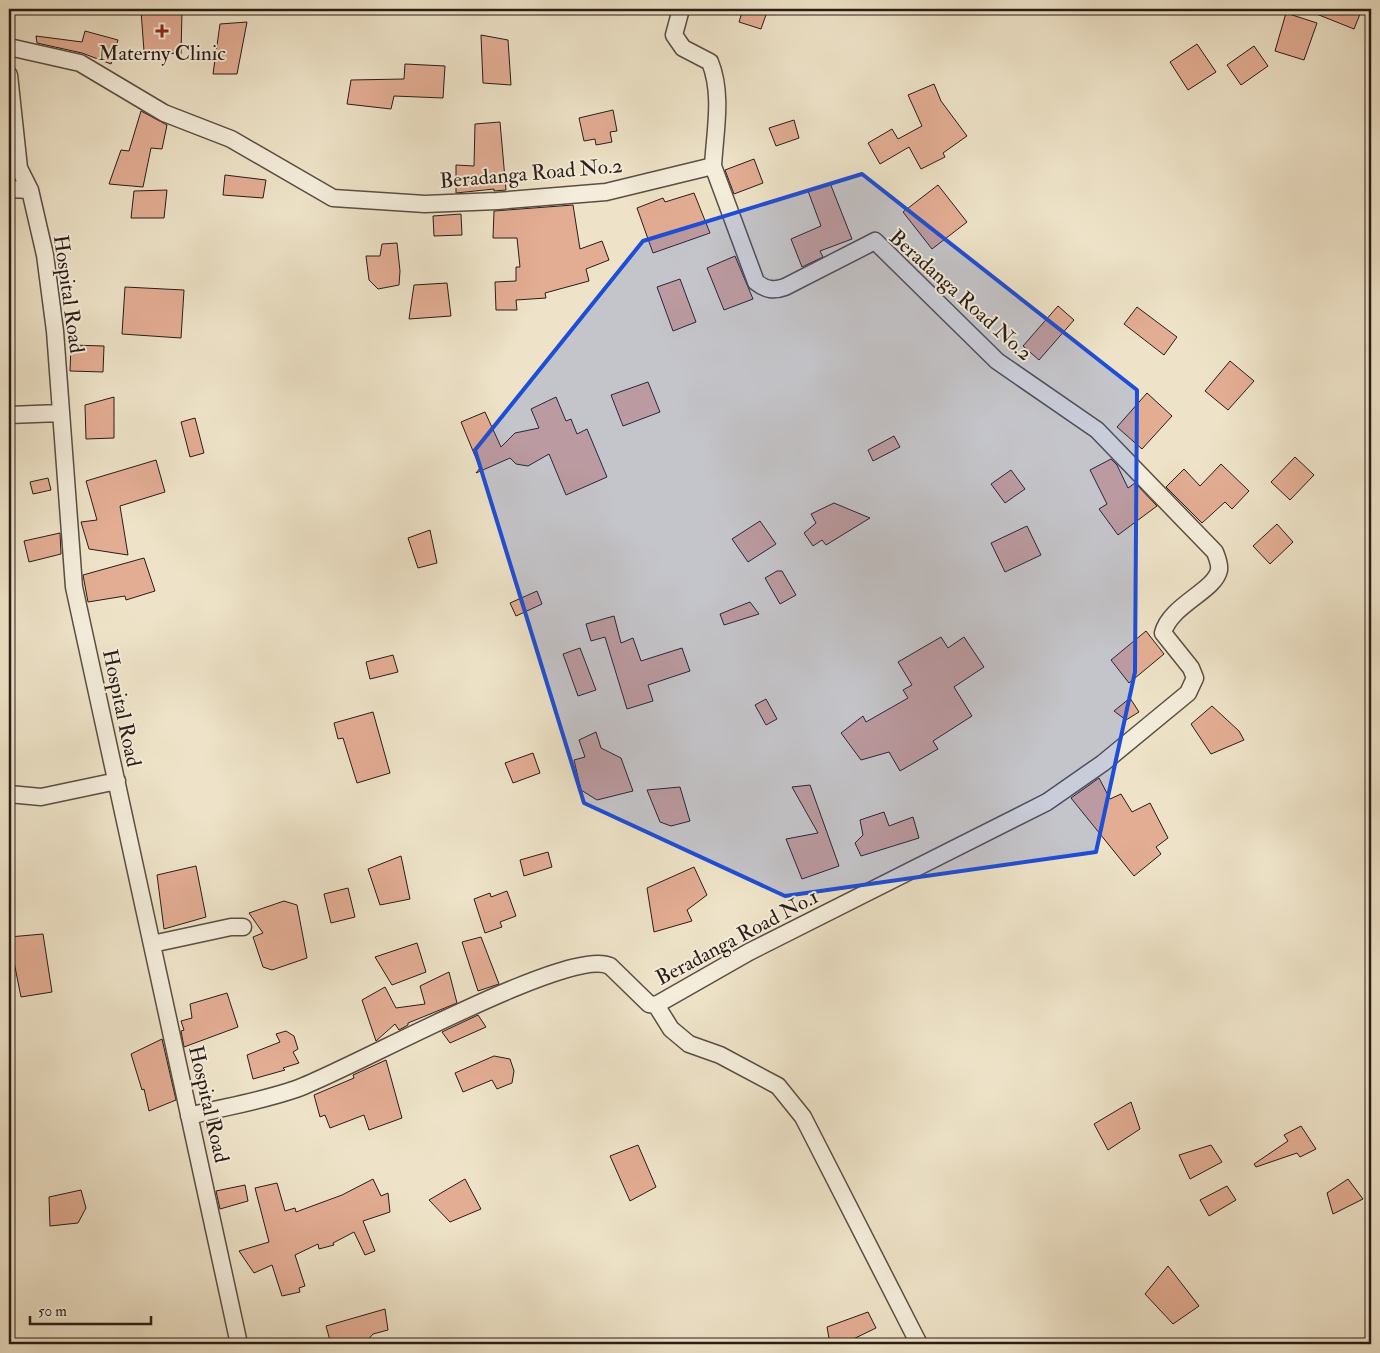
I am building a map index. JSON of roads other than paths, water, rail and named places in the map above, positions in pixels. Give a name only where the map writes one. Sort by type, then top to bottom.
[{"type":"street","points":[[681,9],[674,34],[683,48],[710,62],[718,89],[713,166]]},
{"type":"street","name":"Beradanga Road No.2","points":[[9,47],[80,63],[164,113],[231,139],[333,198],[425,204],[497,201],[596,193],[713,166],[756,282],[763,288],[776,290],[785,287],[875,241],[997,361],[1097,430],[1215,552],[1220,566],[1215,579],[1176,612],[1164,627],[1162,633],[1191,668],[1195,678],[1193,684],[1188,693],[1103,763]]},
{"type":"street","name":"Hospital Road","points":[[9,76],[19,168],[30,190],[45,255],[55,331],[74,587],[239,1344]]},
{"type":"street","points":[[9,189],[30,190]]},
{"type":"street","points":[[9,415],[60,413]]},
{"type":"street","name":"Beradanga Road No.1","points":[[189,1116],[296,1089],[527,983],[582,966],[604,963],[610,966],[640,997],[649,1004],[656,1005],[749,952],[1047,802],[1103,763]]},
{"type":"street","points":[[9,794],[41,797],[117,781]]},
{"type":"street","points":[[152,944],[231,927],[244,927]]},
{"type":"street","points":[[656,1005],[671,1029],[689,1044],[720,1054],[778,1086],[803,1117],[919,1344]]},
{"type":"place","name":"Materny Clinic","points":[[162,31]]}]
